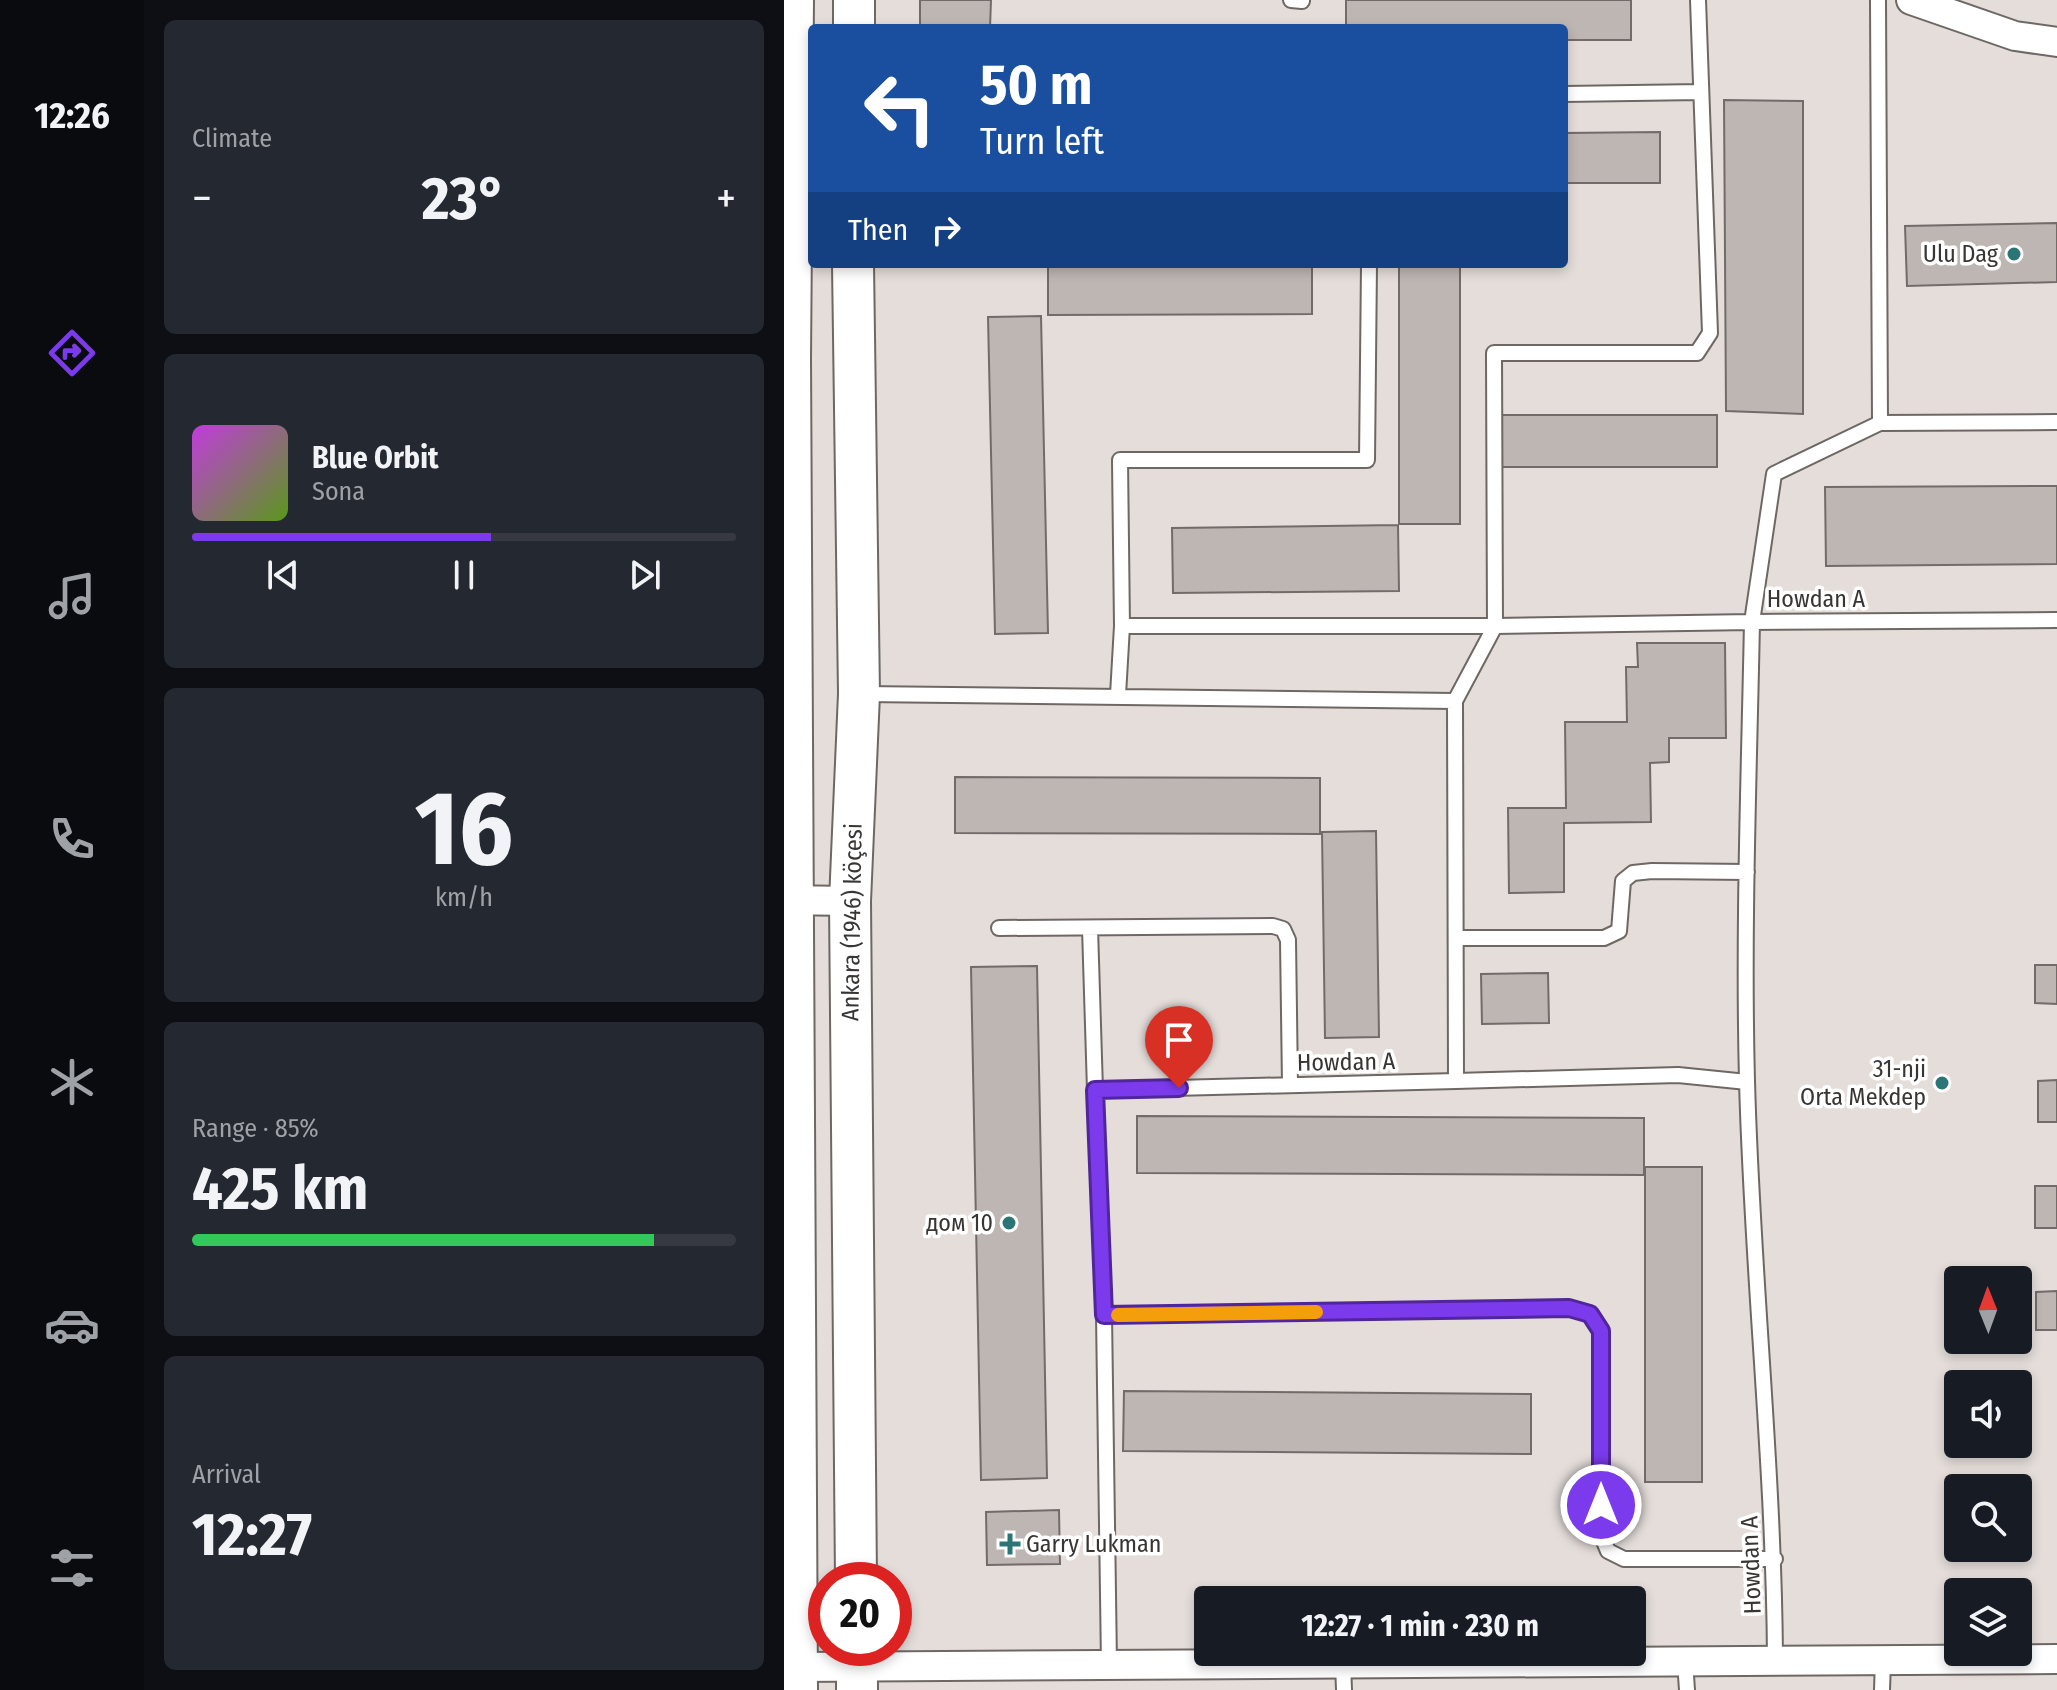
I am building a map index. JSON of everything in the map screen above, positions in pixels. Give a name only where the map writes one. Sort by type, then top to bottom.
[{"type":"main road","points":[[793,0],[787,193],[787,358],[797,1678]]},
{"type":"main road","points":[[854,0],[854,24]]},
{"type":"main road","name":"Ankara (1946) köçesi","points":[[853,268],[859,694],[850,901],[856,1562]]},
{"type":"street","points":[[1911,0],[2015,36],[2057,42]]},
{"type":"street","points":[[789,900],[850,901]]},
{"type":"street","points":[[797,1678],[857,1668],[1109,1664],[1344,1677],[1685,1661],[2057,1659]]},
{"type":"lane","points":[[1291,0],[1302,1]]},
{"type":"lane","points":[[1456,1081],[1455,701],[1495,626],[1494,353],[1697,353],[1710,333],[1698,0]]},
{"type":"lane","points":[[1878,0],[1880,423]]},
{"type":"lane","points":[[1568,94],[1701,92]]},
{"type":"lane","points":[[1118,695],[1122,626],[1120,460],[1367,460],[1369,268]]},
{"type":"lane","points":[[1122,626],[1752,622],[1774,474],[1880,423],[2057,422]]},
{"type":"lane","name":"Howdan A","points":[[1775,1660],[1775,1559],[1747,1082],[1752,622],[2057,620]]},
{"type":"lane","points":[[859,694],[1455,701]]},
{"type":"lane","points":[[1456,938],[1604,938],[1619,931],[1623,881],[1633,873],[1747,872]]},
{"type":"lane","points":[[999,928],[1273,926],[1283,929],[1288,940],[1290,1085]]},
{"type":"lane","points":[[1090,928],[1104,1315],[1109,1664]]},
{"type":"lane","name":"Howdan A","points":[[1095,1090],[1678,1075],[1747,1082]]},
{"type":"lane","points":[[1104,1315],[1569,1308],[1590,1314],[1601,1331],[1601,1534],[1608,1551],[1624,1559],[1775,1559]]},
{"type":"lane","points":[[1882,1690],[1883,1660]]},
{"type":"lane","points":[[1685,1661],[1687,1690]]},
{"type":"building","points":[[920,0],[991,0],[990,24],[920,24]]},
{"type":"building","points":[[1346,0],[1631,0],[1631,40],[1568,40],[1568,24],[1346,24]]},
{"type":"building","points":[[1724,100],[1803,101],[1803,414],[1726,411]]},
{"type":"building","points":[[1660,132],[1660,183],[1568,183],[1568,133]]},
{"type":"building","points":[[2057,223],[2057,282],[1907,286],[1905,226]]},
{"type":"building","points":[[1048,268],[1312,268],[1312,314],[1048,315]]},
{"type":"building","points":[[1399,268],[1460,268],[1460,524],[1399,524]]},
{"type":"building","points":[[1041,316],[1048,633],[995,634],[988,317]]},
{"type":"building","points":[[1499,415],[1717,415],[1717,467],[1500,467]]},
{"type":"building","points":[[2057,486],[2057,564],[1826,566],[1825,487]]},
{"type":"building","points":[[1398,525],[1399,591],[1173,593],[1172,528]]},
{"type":"building","points":[[1637,643],[1725,643],[1726,738],[1669,738],[1669,762],[1650,763],[1651,822],[1564,823],[1564,892],[1509,893],[1508,808],[1566,808],[1565,722],[1627,722],[1626,667],[1638,667]]},
{"type":"building","points":[[955,777],[1320,778],[1320,834],[955,833]]},
{"type":"building","points":[[1376,831],[1379,1037],[1325,1038],[1322,832]]},
{"type":"building","points":[[2035,965],[2057,965],[2057,1004],[2035,1003]]},
{"type":"building","name":"дом 10","points":[[1037,966],[1047,1478],[981,1480],[971,967]]},
{"type":"building","points":[[1548,973],[1549,1023],[1482,1024],[1481,974]]},
{"type":"building","points":[[2057,1080],[2057,1122],[2038,1122],[2038,1081]]},
{"type":"building","points":[[1137,1116],[1644,1118],[1644,1175],[1137,1173]]},
{"type":"building","points":[[1645,1167],[1702,1167],[1702,1482],[1645,1482]]},
{"type":"building","points":[[2035,1186],[2057,1186],[2057,1228],[2035,1228]]},
{"type":"building","points":[[2057,1291],[2057,1330],[2036,1330],[2036,1292]]},
{"type":"building","points":[[1124,1391],[1531,1394],[1531,1454],[1123,1451]]},
{"type":"building","points":[[1059,1510],[1060,1564],[987,1565],[986,1512]]},
{"type":"slow traffic","points":[[1118,1315],[1316,1312]]},
{"type":"place","name":"Ulu Dag","points":[[2014,254]]},
{"type":"place","name":"31-nji Orta Mekdep","points":[[1942,1083]]},
{"type":"place","name":"дом 10","points":[[1009,1223]]},
{"type":"place","name":"Garry Lukman","points":[[1010,1544]]},
{"type":"route","points":[[1179,1088],[1095,1090],[1104,1315],[1569,1308],[1590,1314],[1601,1331],[1601,1505]]}]
